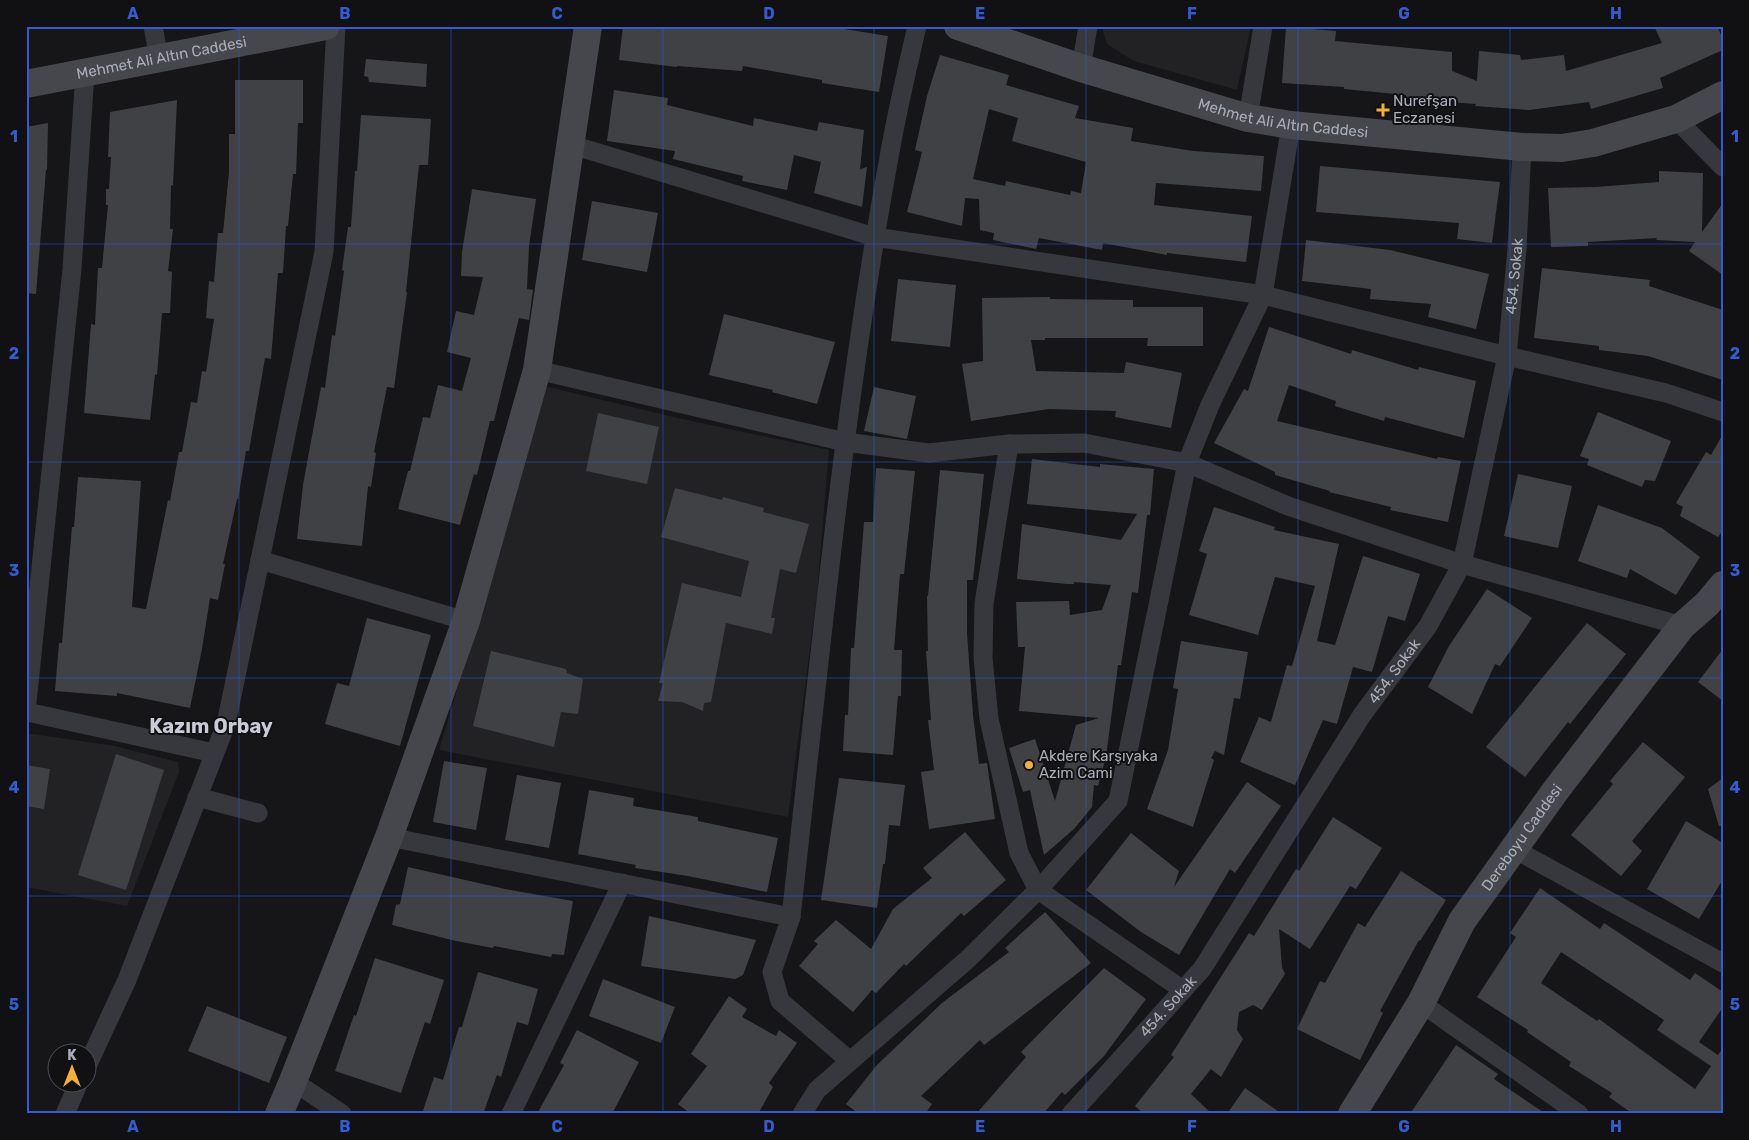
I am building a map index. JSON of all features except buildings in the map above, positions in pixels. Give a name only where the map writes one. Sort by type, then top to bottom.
[{"type":"street","points":[[153,26],[158,59]]},
{"type":"street","name":"Mehmet Ali Altın Caddesi","points":[[26,84],[326,26]]},
{"type":"street","points":[[98,1042],[127,980],[226,724],[324,252],[336,26]]},
{"type":"street","points":[[279,1114],[389,837],[466,621],[536,370],[588,26]]},
{"type":"street","points":[[850,1061],[780,1001],[772,972],[791,917],[845,442],[892,140],[916,26]]},
{"type":"street","name":"Mehmet Ali Altın Caddesi","points":[[958,26],[1081,68],[1248,118],[1290,125],[1522,147],[1562,148],[1593,143],[1676,119],[1723,94]]},
{"type":"street","points":[[1081,68],[1088,26]]},
{"type":"street","points":[[1248,118],[1263,26]]},
{"type":"street","points":[[85,73],[72,269],[27,712],[214,753]]},
{"type":"street","points":[[1676,119],[1723,167]]},
{"type":"street","points":[[802,1114],[817,1090],[968,958],[1038,890],[1118,801],[1187,463],[1210,405],[1263,295],[1290,125]]},
{"type":"street","points":[[569,144],[876,237],[1263,295],[1507,356],[1666,393],[1723,412]]},
{"type":"street","name":"454. Sokak","points":[[1071,1114],[1202,969],[1362,715],[1428,626],[1462,564],[1507,356],[1517,249],[1522,147]]},
{"type":"street","points":[[536,370],[845,442],[929,452],[1009,444],[1084,443],[1187,463],[1288,506],[1462,564],[1682,626]]},
{"type":"street","points":[[1009,444],[984,604],[983,658],[989,719],[1020,853],[1038,890],[1183,990]]},
{"type":"street","points":[[260,560],[466,621]]},
{"type":"street","name":"Dereboyu Caddesi","points":[[1352,1114],[1421,1003],[1462,921],[1556,790],[1682,626],[1717,600]]},
{"type":"street","points":[[197,797],[258,813]]},
{"type":"street","points":[[389,837],[791,917]]},
{"type":"street","points":[[1514,849],[1720,955]]},
{"type":"street","points":[[511,1114],[622,883]]},
{"type":"street","points":[[1421,1003],[1579,1114]]},
{"type":"street","points":[[293,1081],[342,1114]]},
{"type":"street","points":[[65,1114],[75,1092]]},
{"type":"shaded area","points":[[1104,26],[1251,26],[1237,90],[1134,61],[1107,44],[1103,31]]},
{"type":"shaded area","points":[[544,386],[682,419],[829,450],[817,594],[788,817],[439,750],[513,502]]},
{"type":"shaded area","points":[[26,733],[115,746],[178,762],[179,772],[127,906],[26,887]]},
{"type":"place","name":"Nurefşan Eczanesi","points":[[1383,110]]},
{"type":"place","name":"Akdere Karşıyaka Azim Cami","points":[[1029,765]]},
{"type":"district","name":"Kazım Orbay","points":[[211,726]]}]
